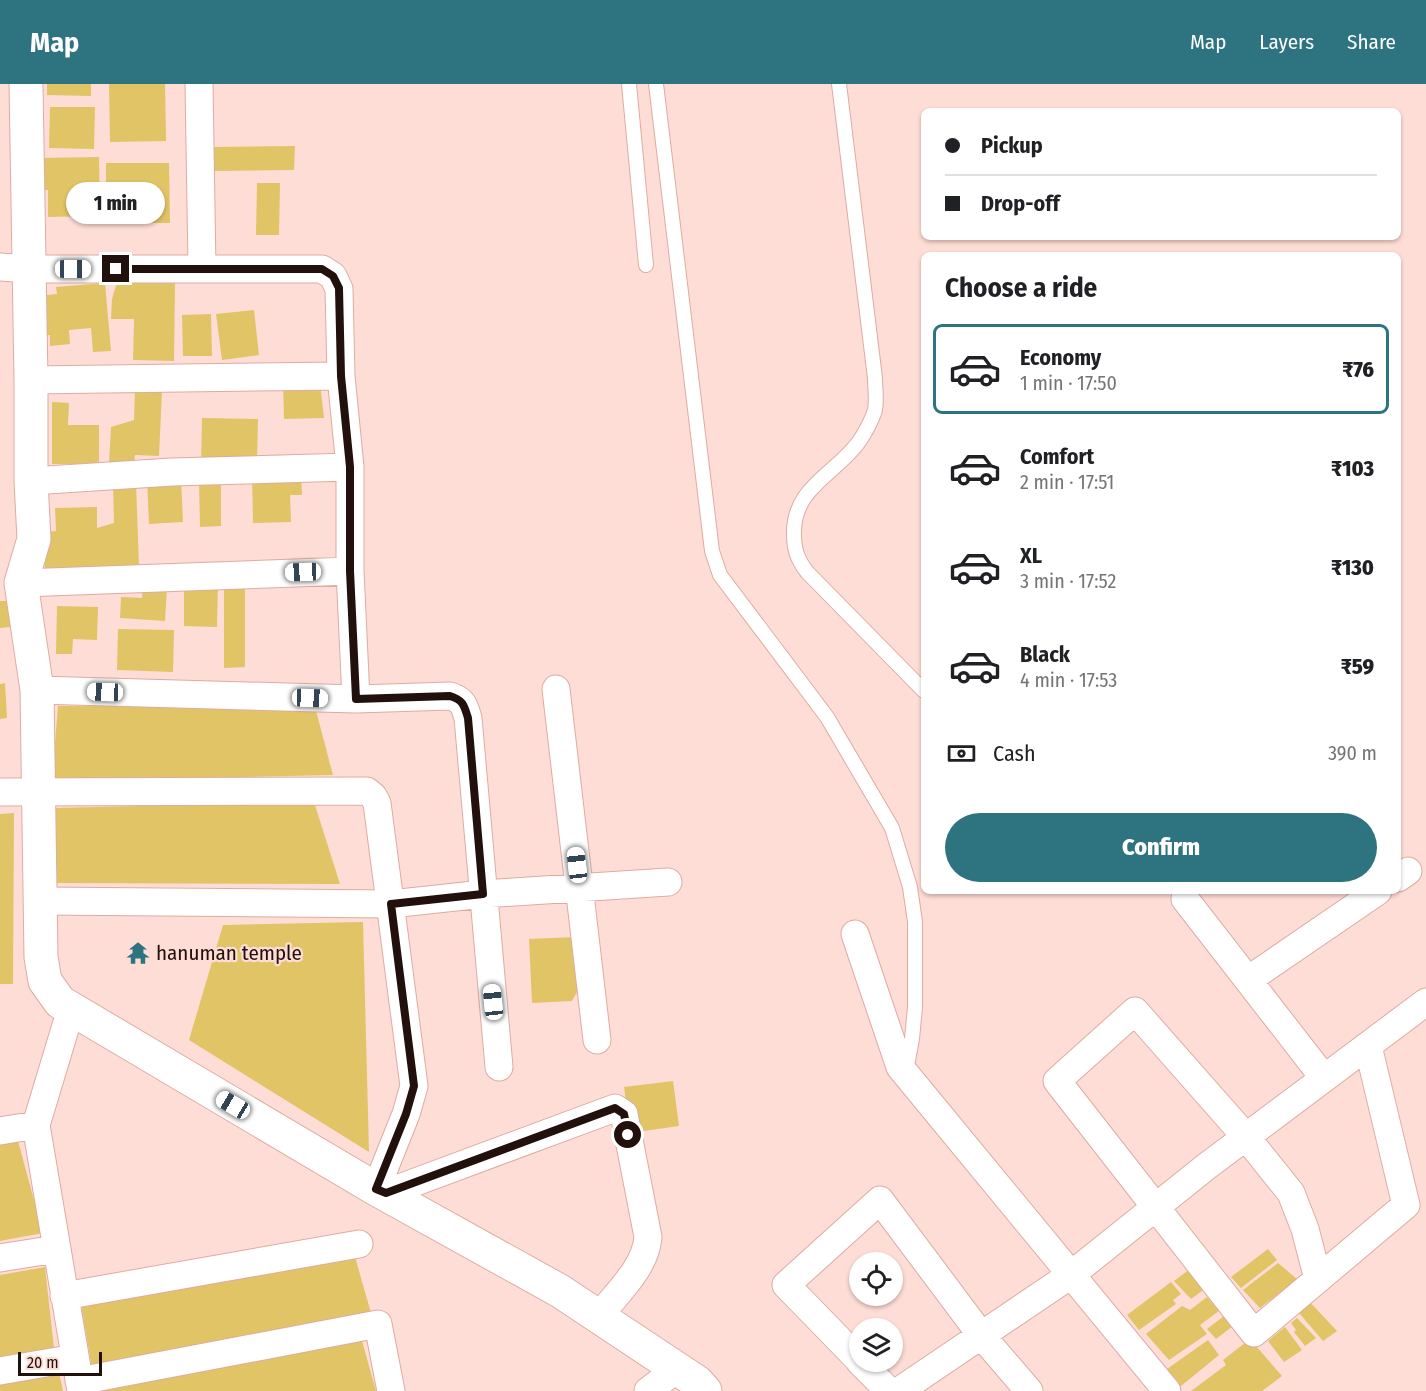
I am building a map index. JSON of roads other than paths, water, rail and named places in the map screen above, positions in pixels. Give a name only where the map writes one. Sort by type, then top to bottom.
[{"type":"street","points":[[26,84],[15,268],[31,380],[31,481],[34,539],[21,584],[37,690],[41,957],[45,981],[60,1002],[71,1009],[381,1191],[560,1290],[678,1368],[705,1391]]},
{"type":"street","points":[[199,84],[202,268]]},
{"type":"street","points":[[15,268],[322,269],[333,276],[339,288],[341,376],[350,467],[350,571],[356,699]]},
{"type":"street","points":[[31,380],[341,376]]},
{"type":"street","points":[[31,481],[172,472],[350,467]]},
{"type":"street","points":[[21,584],[350,571]]},
{"type":"street","points":[[556,689],[597,1040]]},
{"type":"street","points":[[37,690],[356,699],[450,696],[460,699],[468,718],[499,1067]]},
{"type":"street","points":[[0,792],[367,791],[374,796],[377,802],[414,1086],[381,1191]]},
{"type":"street","points":[[40,901],[391,904],[483,894],[668,882]]},
{"type":"street","points":[[1248,980],[1374,894]]},
{"type":"street","points":[[1185,899],[1324,1078]]},
{"type":"street","points":[[855,934],[896,1057],[906,1073],[1167,1391]]},
{"type":"street","points":[[899,1391],[1071,1274],[1246,1137],[1426,1002],[1426,1004]]},
{"type":"street","points":[[71,1009],[36,1125],[78,1377]]},
{"type":"street","points":[[1318,1279],[1305,1229],[1291,1194],[1246,1137],[1135,1011],[1057,1081],[1254,1333],[1406,1205],[1368,1046]]},
{"type":"street","points":[[381,1191],[615,1108],[620,1110],[624,1114],[648,1237],[647,1250],[641,1263],[599,1316]]},
{"type":"street","points":[[0,1131],[36,1125]]},
{"type":"street","points":[[849,1351],[786,1285],[880,1200],[981,1335],[1029,1391]]},
{"type":"street","points":[[64,1296],[359,1244]]},
{"type":"street","points":[[0,1258],[56,1249]]},
{"type":"street","points":[[0,1371],[78,1377],[378,1324],[391,1391]]},
{"type":"street","points":[[648,1391],[678,1368]]},
{"type":"street","points":[[870,1372],[889,1391]]},
{"type":"lane","points":[[629,84],[646,265]]},
{"type":"lane","points":[[656,84],[712,551],[720,575],[827,717],[892,828],[910,887],[915,922],[915,1007],[906,1073]]},
{"type":"lane","points":[[839,84],[875,378],[874,411],[858,443],[804,496],[796,509],[794,544],[798,560],[807,572],[921,688]]},
{"type":"place","name":"hanuman temple","points":[[138,953]]}]
